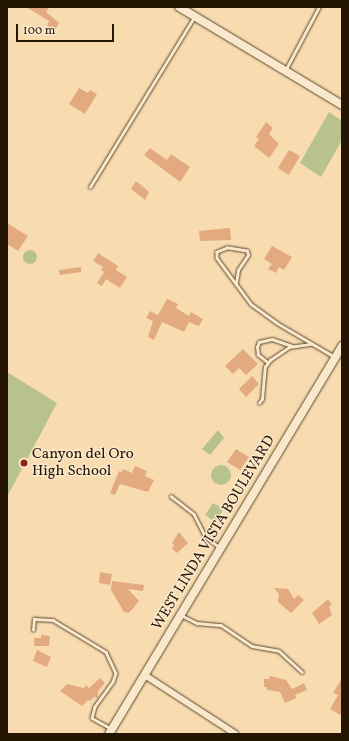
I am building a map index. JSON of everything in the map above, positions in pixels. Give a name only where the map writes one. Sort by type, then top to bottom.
[{"type":"street","points":[[179,7],[342,105]]},
{"type":"street","name":"WEST LINDA VISTA BOULEVARD","points":[[111,732],[342,346]]},
{"type":"street","points":[[145,675],[236,734]]},
{"type":"lane","points":[[285,71],[319,7]]},
{"type":"lane","points":[[90,187],[194,16]]},
{"type":"lane","points":[[236,282],[238,270],[248,255],[247,251],[227,248],[217,252],[217,258],[251,304],[311,344],[335,357]]},
{"type":"lane","points":[[268,363],[258,355],[256,347],[259,342],[272,339],[293,346],[311,344]]},
{"type":"lane","points":[[259,403],[268,363],[293,346]]},
{"type":"lane","points":[[171,496],[194,514],[205,536],[221,548]]},
{"type":"lane","points":[[181,615],[196,623],[220,625],[252,646],[280,652],[302,672]]},
{"type":"lane","points":[[33,630],[34,618],[54,620],[106,652],[116,673],[95,707],[92,718],[111,732]]},
{"type":"green space","points":[[329,112],[342,121],[342,140],[321,177],[300,163]]},
{"type":"green space","points":[[30,250],[35,252],[37,257],[35,262],[30,264],[25,262],[23,257],[25,252]]},
{"type":"green space","points":[[7,372],[57,403],[7,497]]},
{"type":"green space","points":[[218,430],[224,438],[210,455],[202,449]]},
{"type":"green space","points":[[221,465],[228,468],[231,475],[228,482],[221,485],[214,482],[211,475],[214,468]]},
{"type":"green space","points":[[213,503],[224,509],[215,522],[205,515]]},
{"type":"building","points":[[26,7],[49,7],[46,12],[59,23],[55,30],[47,26],[49,21]]},
{"type":"building","points":[[79,88],[88,93],[90,90],[97,94],[85,114],[69,104]]},
{"type":"building","points":[[266,122],[273,128],[269,134],[279,144],[269,158],[254,146],[259,139],[256,137]]},
{"type":"building","points":[[150,148],[167,160],[171,154],[190,167],[180,182],[144,155]]},
{"type":"building","points":[[289,150],[300,156],[289,175],[278,168]]},
{"type":"building","points":[[136,181],[149,192],[145,200],[131,189]]},
{"type":"building","points":[[7,223],[28,236],[18,251],[7,244]]},
{"type":"building","points":[[230,228],[231,240],[200,241],[199,231]]},
{"type":"building","points":[[272,246],[292,257],[284,270],[279,267],[276,273],[268,269],[272,264],[264,259]]},
{"type":"building","points":[[98,253],[118,266],[116,270],[127,277],[120,288],[106,279],[102,286],[97,283],[104,272],[101,270],[103,267],[93,261]]},
{"type":"building","points":[[81,267],[81,272],[60,275],[59,270]]},
{"type":"building","points":[[167,299],[178,304],[176,308],[189,316],[191,312],[203,319],[199,326],[189,322],[184,332],[162,322],[154,340],[148,337],[153,321],[146,318],[150,311],[158,315]]},
{"type":"building","points":[[243,349],[258,364],[246,375],[239,368],[233,374],[225,366]]},
{"type":"building","points":[[252,376],[259,384],[246,397],[239,389]]},
{"type":"building","points":[[236,449],[249,457],[240,470],[227,462]]},
{"type":"building","points":[[135,466],[147,471],[145,476],[154,480],[148,492],[120,484],[115,495],[110,493],[119,471],[122,472],[123,469],[132,473]]},
{"type":"building","points":[[179,532],[188,543],[177,553],[172,549],[174,545],[172,543]]},
{"type":"building","points":[[100,572],[112,574],[110,585],[99,583]]},
{"type":"building","points":[[112,581],[144,585],[143,591],[128,589],[139,601],[129,613],[124,612],[111,590]]},
{"type":"building","points":[[274,588],[288,589],[294,599],[298,595],[304,600],[291,613],[278,602],[279,594]]},
{"type":"building","points":[[328,599],[332,605],[329,607],[332,615],[319,624],[312,613]]},
{"type":"building","points":[[41,635],[50,636],[49,646],[34,646],[34,638],[41,638]]},
{"type":"building","points":[[37,650],[51,657],[47,667],[33,661]]},
{"type":"building","points":[[270,676],[286,680],[292,689],[304,683],[307,690],[295,695],[297,698],[285,703],[280,692],[267,690],[267,687],[264,687],[264,679],[269,679]]},
{"type":"building","points":[[100,678],[105,683],[98,691],[98,698],[94,697],[90,701],[88,700],[82,706],[60,691],[67,684],[84,688],[86,685],[89,688]]},
{"type":"building","points":[[342,678],[342,716],[330,709],[338,695],[333,693]]},
{"type":"place","name":"Canyon del Oro High School","points":[[24,463]]}]
